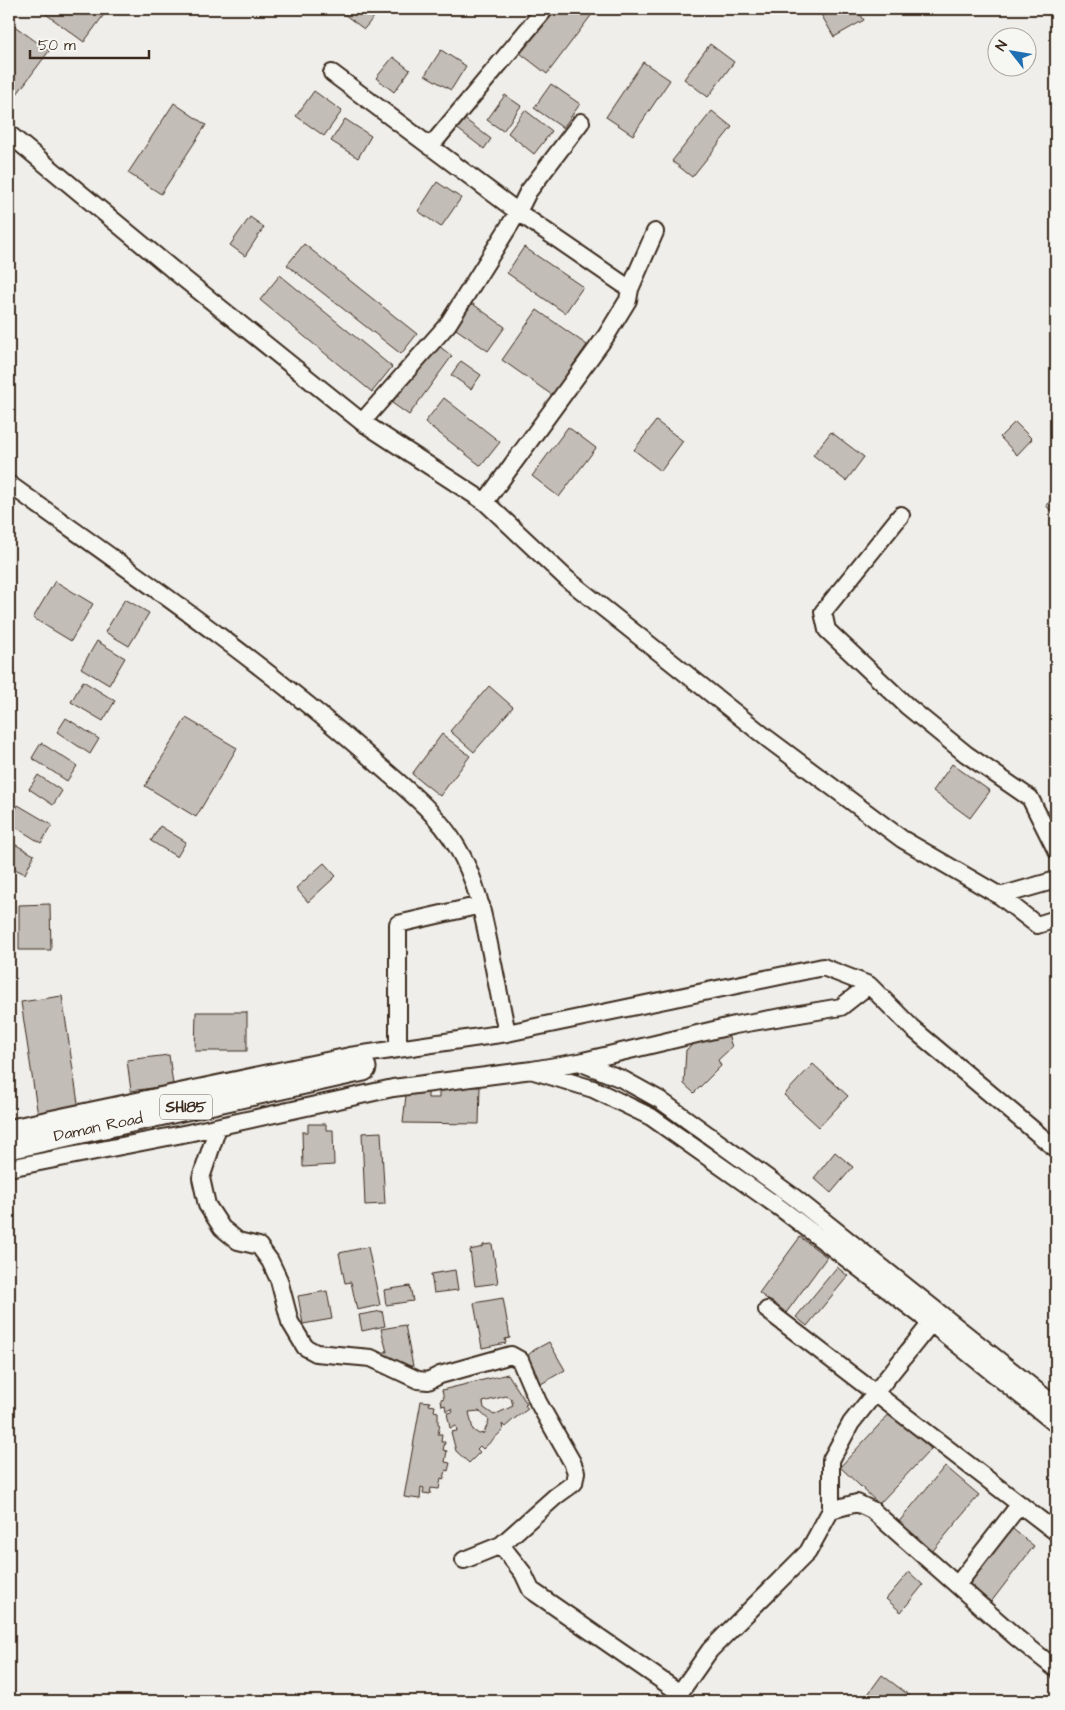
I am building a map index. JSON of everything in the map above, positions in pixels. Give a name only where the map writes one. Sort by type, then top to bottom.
[{"type":"main road","name":"Daman Road","points":[[9,1146],[363,1068]]},
{"type":"street","points":[[430,147],[545,9]]},
{"type":"street","points":[[332,74],[518,212],[630,289]]},
{"type":"street","points":[[362,422],[448,324],[518,212],[528,192],[581,122]]},
{"type":"street","points":[[9,134],[178,274],[362,422],[485,502],[567,578],[768,739],[902,839],[1000,896],[1037,925],[1056,919]]},
{"type":"street","points":[[485,502],[606,336],[628,300],[630,289],[655,232]]},
{"type":"street","points":[[9,484],[154,588],[277,680],[347,738],[432,813],[443,825],[467,865],[481,905],[507,1033]]},
{"type":"street","points":[[901,515],[823,612],[826,630],[906,706],[966,754],[1030,798],[1056,850]]},
{"type":"street","points":[[1000,896],[1056,880]]},
{"type":"street","points":[[398,1049],[398,924],[481,905]]},
{"type":"street","points":[[9,1128],[350,1056],[507,1033],[823,967],[869,985],[912,1028],[1056,1149]]},
{"type":"street","points":[[9,1168],[218,1127],[393,1088],[579,1062],[735,1025],[841,1007],[869,985]]},
{"type":"street","points":[[579,1062],[622,1079],[660,1100],[795,1198],[1056,1406]]},
{"type":"street","points":[[532,1070],[593,1089],[651,1117],[783,1210],[931,1323],[1056,1424]]},
{"type":"street","points":[[218,1127],[202,1178],[207,1205],[222,1228],[238,1240],[259,1246],[270,1260],[279,1280],[290,1322],[305,1347],[316,1353],[371,1358],[418,1380],[428,1380],[511,1355],[520,1360],[538,1402],[576,1472],[574,1483],[556,1496],[500,1545],[464,1560]]},
{"type":"street","points":[[767,1310],[1056,1532]]},
{"type":"street","points":[[500,1545],[523,1573],[532,1590],[677,1697],[710,1650],[808,1552],[831,1510],[831,1460],[851,1423],[931,1323]]},
{"type":"street","points":[[831,1510],[857,1503],[872,1510],[1056,1669]]},
{"type":"street","points":[[957,1585],[1020,1504]]},
{"type":"building","points":[[39,9],[108,9],[84,42]]},
{"type":"building","points":[[337,9],[376,9],[379,11],[364,29]]},
{"type":"building","points":[[553,9],[596,9],[547,74],[520,53]]},
{"type":"building","points":[[818,9],[857,9],[864,20],[834,37]]},
{"type":"building","points":[[9,22],[49,51],[17,94],[9,88]]},
{"type":"building","points":[[710,44],[734,62],[708,97],[684,79]]},
{"type":"building","points":[[441,50],[466,66],[451,90],[425,75]]},
{"type":"building","points":[[393,57],[410,70],[394,92],[376,78]]},
{"type":"building","points":[[643,62],[670,80],[633,135],[606,117]]},
{"type":"building","points":[[551,84],[580,104],[563,128],[534,108]]},
{"type":"building","points":[[314,91],[342,111],[324,136],[296,116]]},
{"type":"building","points":[[505,95],[521,106],[503,131],[487,120]]},
{"type":"building","points":[[174,103],[206,125],[161,194],[128,173]]},
{"type":"building","points":[[525,110],[552,131],[534,154],[508,133]]},
{"type":"building","points":[[712,111],[732,127],[692,177],[672,161]]},
{"type":"building","points":[[462,117],[491,139],[484,149],[455,127]]},
{"type":"building","points":[[345,119],[371,136],[358,158],[331,141]]},
{"type":"building","points":[[437,182],[461,198],[441,227],[418,211]]},
{"type":"building","points":[[250,217],[264,227],[245,256],[230,245]]},
{"type":"building","points":[[304,244],[417,334],[401,354],[287,265]]},
{"type":"building","points":[[524,247],[583,287],[565,313],[507,273]]},
{"type":"building","points":[[280,275],[392,367],[372,392],[260,300]]},
{"type":"building","points":[[470,302],[505,327],[488,351],[453,327]]},
{"type":"building","points":[[537,310],[587,345],[552,395],[502,360]]},
{"type":"building","points":[[435,343],[452,356],[409,415],[392,403]]},
{"type":"building","points":[[461,361],[481,375],[471,389],[451,375]]},
{"type":"building","points":[[444,398],[500,442],[481,466],[425,422]]},
{"type":"building","points":[[656,421],[683,441],[661,471],[634,450]]},
{"type":"building","points":[[1015,422],[1032,439],[1017,455],[1000,437]]},
{"type":"building","points":[[568,427],[596,448],[559,497],[532,476]]},
{"type":"building","points":[[831,432],[864,457],[846,481],[813,455]]},
{"type":"building","points":[[1056,496],[1056,518],[1046,505]]},
{"type":"building","points":[[55,581],[93,604],[71,641],[33,618]]},
{"type":"building","points":[[125,599],[149,613],[129,646],[105,632]]},
{"type":"building","points":[[97,641],[125,658],[109,685],[81,668]]},
{"type":"building","points":[[83,681],[115,701],[103,721],[71,702]]},
{"type":"building","points":[[489,686],[513,707],[474,752],[450,731]]},
{"type":"building","points":[[66,718],[99,739],[90,754],[57,732]]},
{"type":"building","points":[[186,718],[237,748],[196,817],[145,786]]},
{"type":"building","points":[[442,734],[470,756],[440,796],[412,774]]},
{"type":"building","points":[[41,743],[77,766],[67,781],[32,758]]},
{"type":"building","points":[[952,764],[990,791],[970,818],[933,791]]},
{"type":"building","points":[[38,775],[62,791],[53,805],[29,789]]},
{"type":"building","points":[[18,805],[52,825],[41,843],[9,823]]},
{"type":"building","points":[[160,826],[186,842],[177,857],[151,841]]},
{"type":"building","points":[[9,841],[34,855],[25,874],[9,866]]},
{"type":"building","points":[[324,863],[336,876],[308,902],[296,888]]},
{"type":"building","points":[[50,904],[51,950],[19,950],[19,905]]},
{"type":"building","points":[[62,996],[79,1110],[38,1116],[21,1002]]},
{"type":"building","points":[[196,1012],[247,1012],[247,1051],[195,1051]]},
{"type":"building","points":[[726,1029],[732,1047],[718,1060],[721,1066],[694,1093],[684,1084],[686,1050],[699,1040]]},
{"type":"building","points":[[169,1055],[173,1085],[131,1091],[127,1060]]},
{"type":"building","points":[[813,1064],[848,1096],[819,1127],[784,1095]]},
{"type":"building","points":[[439,1086],[480,1087],[479,1124],[403,1123],[406,1095],[428,1092],[428,1098],[439,1098]]},
{"type":"building","points":[[308,1124],[326,1124],[326,1130],[333,1130],[334,1165],[303,1167],[302,1132],[308,1132]]},
{"type":"building","points":[[381,1132],[385,1204],[365,1205],[362,1133]]},
{"type":"building","points":[[835,1152],[853,1167],[831,1193],[814,1178]]},
{"type":"building","points":[[800,1237],[827,1257],[786,1313],[759,1293]]},
{"type":"building","points":[[492,1244],[498,1283],[475,1286],[470,1250]]},
{"type":"building","points":[[368,1247],[380,1305],[357,1310],[351,1282],[345,1283],[339,1253]]},
{"type":"building","points":[[837,1267],[848,1276],[807,1326],[796,1317]]},
{"type":"building","points":[[455,1270],[458,1290],[434,1293],[431,1274]]},
{"type":"building","points":[[410,1286],[413,1301],[386,1305],[384,1290]]},
{"type":"building","points":[[327,1291],[332,1319],[303,1324],[298,1296]]},
{"type":"building","points":[[503,1298],[510,1338],[505,1339],[506,1343],[482,1348],[474,1303]]},
{"type":"building","points":[[382,1311],[385,1326],[362,1331],[359,1315]]},
{"type":"building","points":[[405,1325],[413,1366],[399,1366],[399,1361],[387,1363],[382,1359],[381,1352],[387,1352],[381,1329]]},
{"type":"building","points":[[549,1342],[565,1370],[541,1384],[526,1357]]},
{"type":"building","points":[[508,1374],[527,1404],[525,1405],[528,1409],[505,1427],[502,1424],[503,1430],[483,1449],[480,1446],[477,1449],[480,1452],[469,1463],[456,1451],[451,1432],[457,1431],[456,1426],[450,1428],[447,1413],[453,1412],[452,1409],[446,1411],[445,1405],[442,1406],[441,1399],[444,1398],[442,1390]],"holes":[[[506,1396],[511,1398],[513,1406],[494,1415],[484,1408],[483,1402]],[[479,1411],[489,1420],[484,1433],[479,1434],[473,1430],[469,1412]]]},
{"type":"building","points":[[421,1401],[430,1402],[429,1405],[435,1406],[434,1411],[438,1412],[438,1424],[440,1425],[438,1434],[442,1434],[441,1442],[445,1442],[443,1450],[447,1451],[445,1462],[450,1463],[444,1479],[441,1478],[439,1489],[431,1488],[430,1494],[423,1493],[424,1488],[421,1487],[420,1499],[404,1497]]},
{"type":"building","points":[[891,1412],[931,1449],[879,1504],[840,1467]]},
{"type":"building","points":[[945,1466],[979,1495],[931,1553],[897,1524]]},
{"type":"building","points":[[1009,1526],[1034,1546],[991,1602],[966,1582]]},
{"type":"building","points":[[909,1572],[923,1585],[901,1612],[886,1599]]},
{"type":"building","points":[[882,1675],[917,1701],[863,1701]]}]
